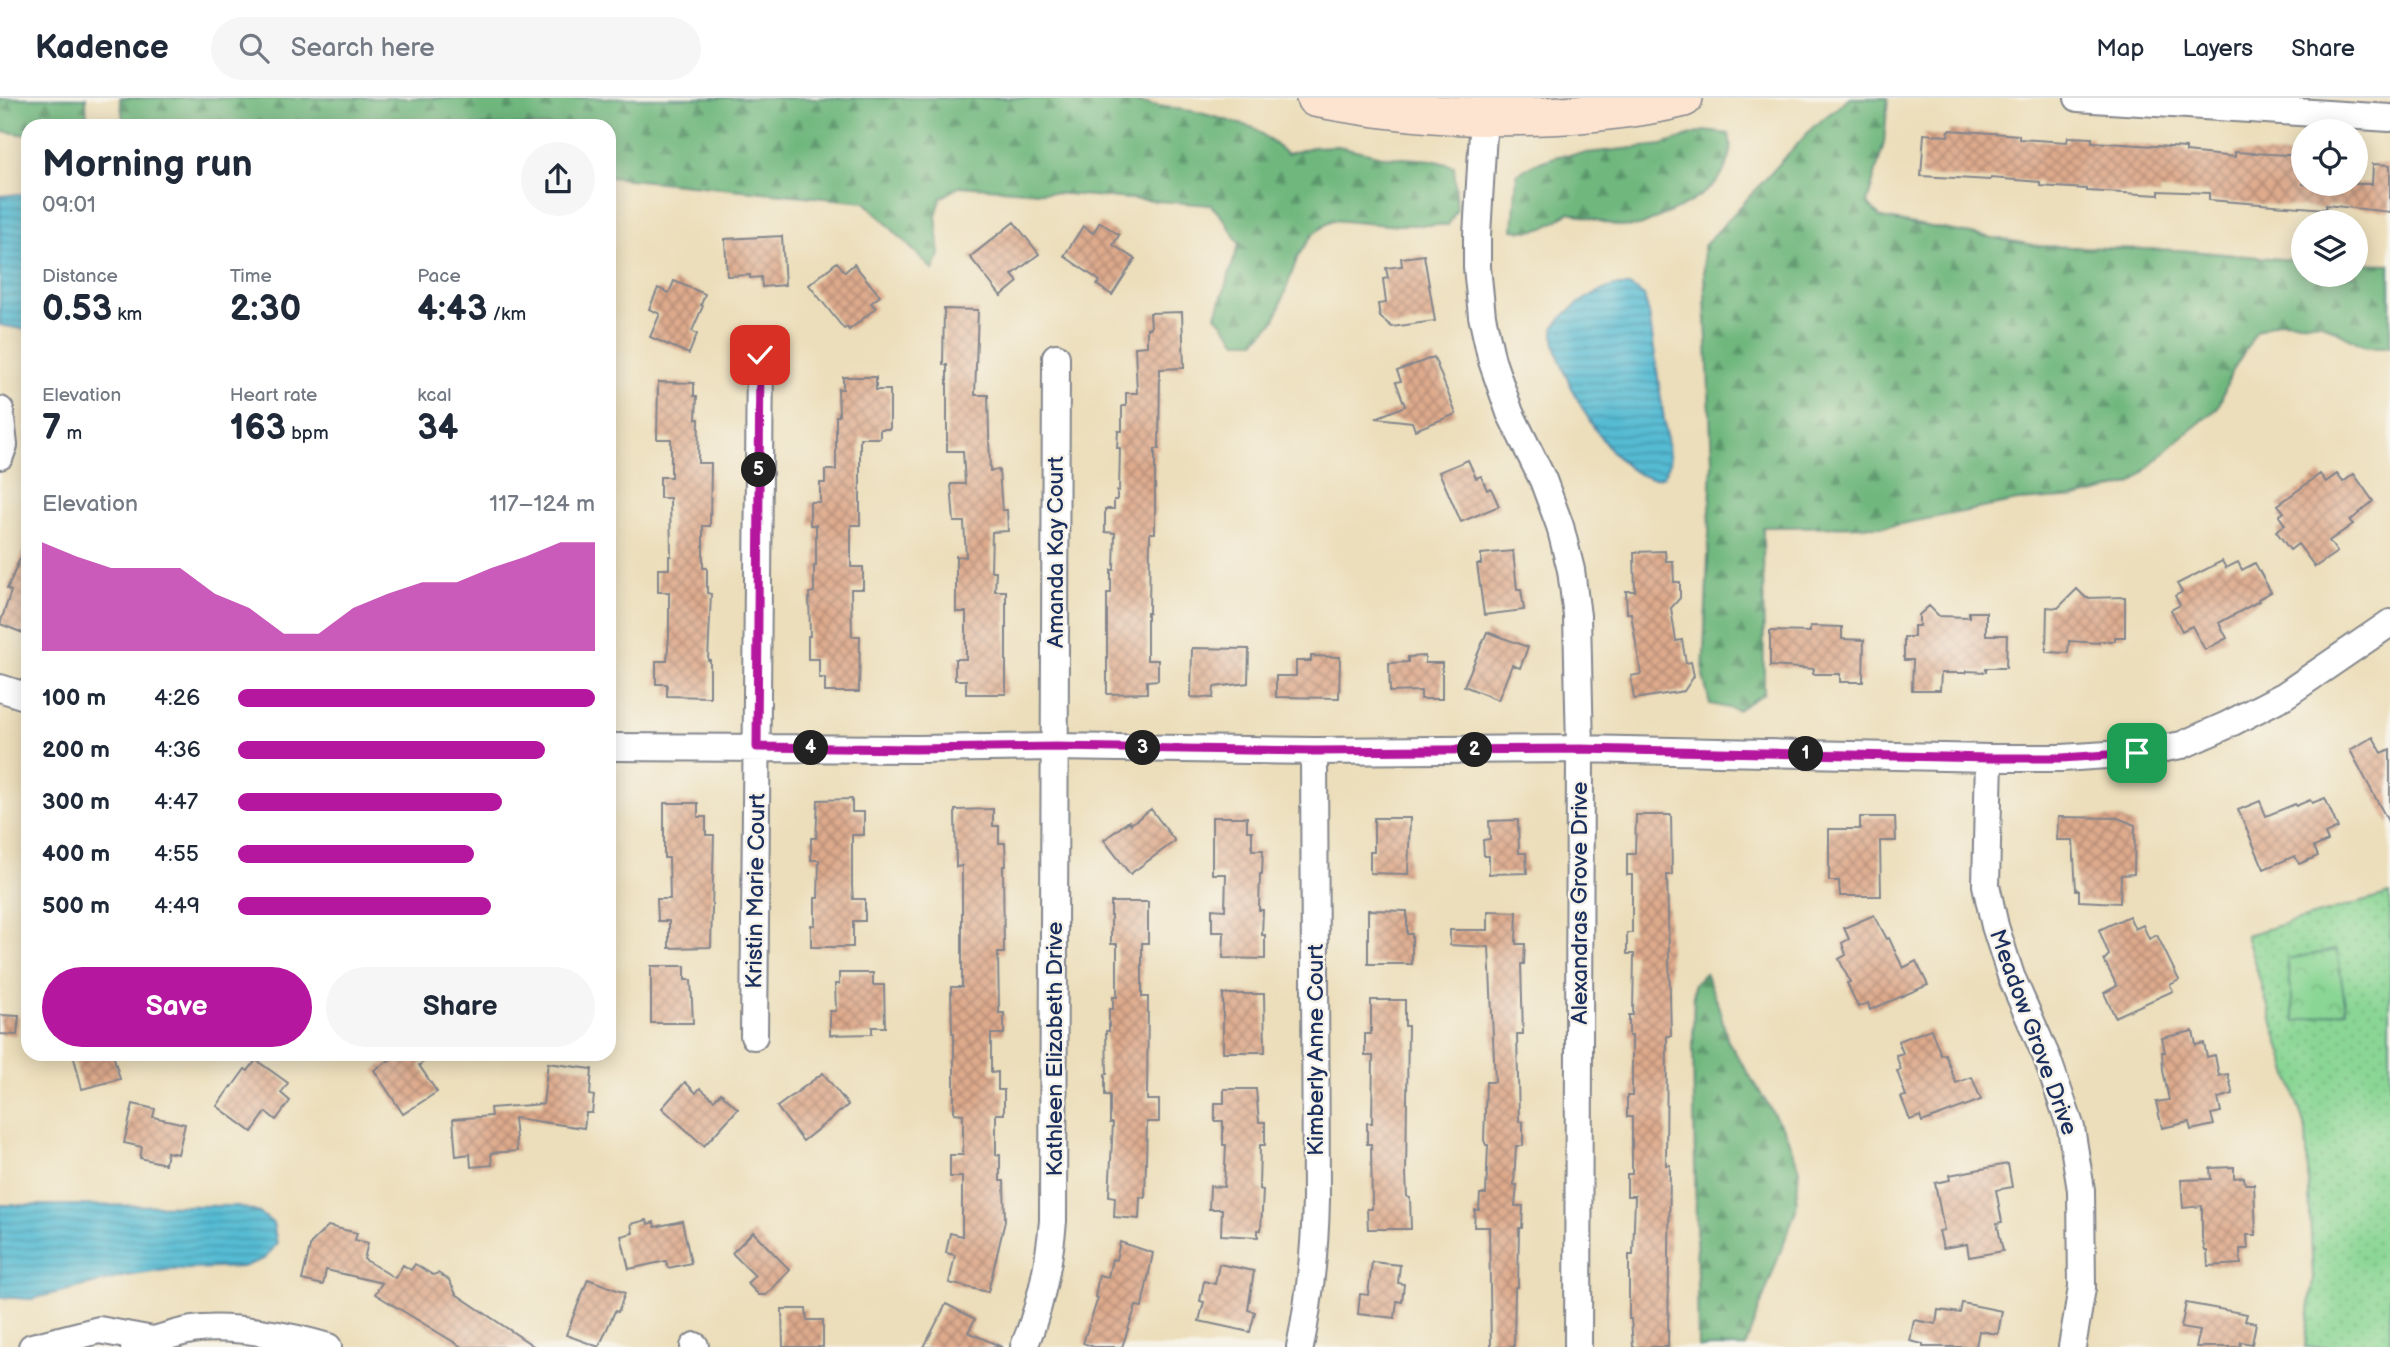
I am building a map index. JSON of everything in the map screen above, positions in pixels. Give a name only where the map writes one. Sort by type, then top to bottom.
[{"type":"main road","points":[[1315,98],[1426,114],[1485,108],[1553,117],[1635,108],[1684,98]]},
{"type":"street","points":[[2078,98],[2390,118]]},
{"type":"street","name":"Alexandras Grove Drive","points":[[1485,108],[1477,235],[1482,316],[1492,361],[1506,400],[1543,480],[1560,526],[1577,615],[1580,749],[1578,1347]]},
{"type":"street","name":"Kristin Marie Court","points":[[754,1036],[760,355]]},
{"type":"street","name":"Amanda Kay Court","points":[[1055,747],[1056,356]]},
{"type":"street","points":[[0,410],[4,446],[0,456]]},
{"type":"street","points":[[616,747],[1055,747],[1314,751],[1580,749],[1989,758],[2062,758],[2125,754],[2182,746],[2225,726],[2285,695],[2390,623]]},
{"type":"street","points":[[0,688],[21,694]]},
{"type":"street","name":"Kathleen Elizabeth Drive","points":[[1024,1347],[1042,1292],[1050,1257],[1053,1221],[1055,747]]},
{"type":"street","name":"Kimberly Anne Court","points":[[1300,1347],[1314,1254],[1316,1199],[1314,751]]},
{"type":"street","name":"Meadow Grove Drive","points":[[1989,758],[1986,885],[1995,926],[2011,976],[2047,1058],[2071,1128],[2081,1190],[2082,1288],[2072,1347]]},
{"type":"street","points":[[32,1347],[99,1330],[147,1345],[195,1330],[233,1330],[271,1334],[328,1347]]},
{"type":"green space","points":[[0,98],[86,98],[87,119],[21,119],[21,134],[0,131]]},
{"type":"green space","points":[[120,98],[1109,98],[1197,112],[1254,128],[1287,154],[1312,147],[1338,146],[1387,157],[1432,160],[1454,166],[1457,209],[1448,225],[1387,225],[1332,220],[1313,234],[1298,256],[1275,320],[1255,341],[1237,341],[1216,315],[1239,244],[1224,219],[1211,205],[960,186],[941,198],[936,216],[940,255],[933,270],[865,202],[616,178],[616,119],[123,119]]},
{"type":"green space","points":[[1850,98],[1888,98],[1884,143],[1867,203],[1881,218],[2039,246],[2179,250],[2291,260],[2291,287],[2368,287],[2368,263],[2390,264],[2390,347],[2366,347],[2322,323],[2279,321],[2257,331],[2231,373],[2218,408],[2177,441],[2131,484],[2080,497],[2018,501],[1891,526],[1763,527],[1764,693],[1737,710],[1710,704],[1703,676],[1712,463],[1703,247],[1815,125]]},
{"type":"green space","points":[[1704,131],[1729,134],[1728,162],[1713,185],[1677,209],[1639,226],[1613,225],[1569,212],[1543,228],[1530,231],[1513,230],[1517,174],[1534,164],[1558,156],[1662,145]]},
{"type":"green space","points":[[2390,894],[2390,1347],[2305,1347],[2313,1278],[2306,1131],[2246,935]]},
{"type":"green space","points":[[2337,950],[2346,1010],[2295,1022],[2287,959]]},
{"type":"green space","points":[[1705,973],[1717,1001],[1728,1041],[1786,1134],[1799,1168],[1796,1210],[1745,1347],[1698,1347],[1694,984]]},
{"type":"water","points":[[21,194],[21,329],[0,325],[0,196]]},
{"type":"water","points":[[1614,286],[1629,286],[1644,296],[1649,314],[1670,462],[1664,476],[1647,477],[1629,468],[1612,451],[1581,406],[1555,344],[1554,327],[1567,313],[1588,298]]},
{"type":"water","points":[[0,1205],[238,1206],[259,1213],[273,1223],[277,1244],[264,1259],[243,1267],[166,1270],[126,1276],[31,1299],[0,1297]]},
{"type":"building","points":[[1949,130],[2019,135],[2019,139],[2067,142],[2068,137],[2092,138],[2092,142],[2186,148],[2186,152],[2235,157],[2235,152],[2291,155],[2291,196],[2368,196],[2373,164],[2390,165],[2390,212],[2326,205],[2326,209],[2209,200],[2209,193],[2159,191],[2159,195],[2087,191],[2040,186],[2040,182],[1921,176],[1924,134],[1948,136]]},
{"type":"building","points":[[1014,222],[1039,254],[1012,275],[1018,282],[1001,296],[970,257]]},
{"type":"building","points":[[1100,222],[1119,235],[1113,245],[1135,259],[1112,295],[1097,285],[1100,281],[1064,256],[1083,226],[1093,233]]},
{"type":"building","points":[[782,236],[785,285],[762,287],[761,277],[727,276],[725,239]]},
{"type":"building","points":[[1424,255],[1435,321],[1392,327],[1380,317],[1378,304],[1386,303],[1383,279],[1388,278],[1386,268],[1402,266],[1401,258]]},
{"type":"building","points":[[837,262],[845,272],[854,264],[880,296],[871,303],[876,308],[849,330],[847,327],[844,329],[809,285]]},
{"type":"building","points":[[674,281],[705,294],[692,331],[697,334],[689,354],[650,337],[660,314],[649,309],[658,288],[669,293]]},
{"type":"building","points":[[944,309],[978,310],[975,395],[988,395],[990,471],[999,470],[1002,510],[1007,510],[1008,531],[992,532],[991,571],[996,571],[995,591],[1006,591],[1006,694],[966,694],[966,680],[955,680],[955,659],[966,659],[966,612],[956,612],[956,556],[966,557],[964,522],[954,522],[951,484],[965,484],[963,451],[947,451],[947,365],[943,365]]},
{"type":"building","points":[[1182,312],[1184,368],[1160,369],[1159,449],[1155,449],[1155,533],[1150,533],[1147,613],[1147,660],[1158,660],[1158,680],[1147,681],[1147,693],[1107,694],[1107,593],[1111,593],[1115,533],[1105,532],[1105,509],[1114,509],[1114,500],[1117,500],[1119,491],[1120,448],[1117,448],[1118,431],[1122,431],[1122,406],[1126,406],[1126,393],[1137,393],[1135,347],[1147,346],[1147,328],[1151,328],[1150,313]]},
{"type":"building","points":[[1434,357],[1456,414],[1415,430],[1412,422],[1376,418],[1405,406],[1396,382],[1401,381],[1397,371]]},
{"type":"building","points":[[843,377],[876,377],[876,390],[890,390],[890,429],[880,429],[880,438],[860,438],[860,525],[851,525],[851,567],[863,567],[863,589],[851,589],[852,636],[860,636],[859,692],[825,692],[825,678],[819,678],[819,659],[808,659],[809,593],[814,592],[816,566],[816,525],[810,525],[810,502],[820,502],[820,483],[825,483],[825,470],[836,470],[838,389],[843,389]]},
{"type":"building","points":[[658,382],[694,383],[694,396],[697,396],[696,419],[699,419],[698,463],[711,463],[710,526],[703,526],[703,568],[707,568],[707,593],[711,594],[708,660],[710,697],[667,696],[667,684],[656,684],[656,661],[667,661],[669,636],[669,592],[658,592],[658,569],[669,569],[671,556],[670,498],[660,498],[660,477],[671,477],[671,439],[657,439]]},
{"type":"building","points":[[1468,460],[1476,478],[1481,476],[1487,490],[1491,488],[1499,506],[1461,522],[1439,472]]},
{"type":"building","points":[[2320,474],[2326,482],[2337,474],[2343,482],[2354,474],[2373,501],[2350,521],[2353,524],[2329,541],[2337,552],[2315,567],[2298,544],[2290,550],[2276,531],[2285,525],[2279,516],[2284,512],[2278,505]]},
{"type":"building","points":[[1513,551],[1517,589],[1521,589],[1524,610],[1484,615],[1477,564],[1481,564],[1481,554]]},
{"type":"building","points":[[1665,551],[1666,561],[1673,561],[1674,582],[1680,582],[1680,598],[1671,608],[1676,641],[1682,640],[1686,663],[1691,662],[1694,676],[1684,691],[1634,699],[1631,676],[1641,674],[1631,613],[1627,613],[1626,591],[1635,591],[1634,552]]},
{"type":"building","points":[[21,556],[21,632],[0,624],[11,591],[7,589]]},
{"type":"building","points":[[2222,561],[2226,568],[2238,562],[2242,570],[2255,563],[2271,592],[2219,623],[2227,638],[2205,650],[2192,626],[2182,631],[2171,610],[2180,605],[2175,596],[2182,592],[2177,584]]},
{"type":"building","points":[[2077,589],[2086,598],[2125,597],[2125,637],[2115,637],[2115,641],[2099,643],[2069,641],[2068,653],[2046,652],[2047,607],[2058,608]]},
{"type":"building","points":[[1929,606],[1939,616],[1969,617],[1969,612],[1986,612],[1986,635],[2007,635],[2006,668],[1986,668],[1986,672],[1941,673],[1940,690],[1912,690],[1913,660],[1904,660],[1904,637],[1914,637],[1914,626],[1919,626],[1919,615]]},
{"type":"building","points":[[1810,626],[1842,627],[1842,639],[1864,640],[1863,682],[1840,682],[1840,674],[1813,674],[1814,669],[1770,666],[1770,631],[1810,632]]},
{"type":"building","points":[[1487,632],[1528,647],[1520,668],[1512,665],[1498,700],[1464,686]]},
{"type":"building","points":[[1192,648],[1249,649],[1248,683],[1214,687],[1213,698],[1191,697]]},
{"type":"building","points":[[1311,656],[1340,657],[1339,698],[1276,697],[1276,676],[1296,676],[1296,661],[1311,661]]},
{"type":"building","points":[[1425,656],[1425,663],[1442,663],[1442,699],[1421,699],[1421,691],[1390,692],[1389,663],[1408,662],[1408,657]]},
{"type":"building","points":[[2373,737],[2382,753],[2390,749],[2390,825],[2350,750]]},
{"type":"building","points":[[2325,798],[2338,828],[2325,834],[2328,841],[2314,847],[2318,856],[2299,864],[2295,856],[2264,869],[2238,810],[2260,801],[2266,816],[2295,804],[2296,806],[2310,800],[2312,803]]},
{"type":"building","points":[[852,799],[852,812],[864,812],[864,835],[852,835],[852,887],[853,899],[865,899],[865,921],[853,921],[853,947],[811,947],[811,925],[815,925],[815,898],[818,898],[819,860],[811,860],[811,838],[816,838],[818,800]]},
{"type":"building","points":[[664,803],[698,803],[698,817],[706,817],[706,835],[714,835],[711,947],[669,948],[669,921],[658,921],[657,899],[670,899],[669,858],[664,858]]},
{"type":"building","points":[[993,809],[993,826],[999,826],[999,843],[1005,843],[1006,866],[1003,866],[1004,953],[998,953],[999,1013],[1004,1013],[1004,1034],[991,1034],[991,1073],[998,1072],[998,1090],[1004,1090],[1004,1114],[996,1114],[996,1155],[1000,1155],[1000,1181],[1004,1181],[1005,1221],[988,1292],[949,1283],[955,1255],[946,1253],[950,1233],[962,1236],[962,1177],[950,1177],[950,1155],[963,1155],[963,1114],[954,1113],[952,1033],[951,987],[962,987],[962,866],[956,867],[955,810]]},
{"type":"building","points":[[1151,809],[1175,841],[1130,874],[1104,840]]},
{"type":"building","points":[[1636,815],[1671,815],[1672,875],[1667,875],[1671,1036],[1667,1036],[1666,1165],[1670,1165],[1668,1347],[1633,1347],[1629,1319],[1629,1255],[1633,1255],[1635,1196],[1627,1196],[1627,1174],[1632,1174],[1632,1117],[1627,1117],[1627,1096],[1632,1096],[1632,1036],[1629,1036],[1629,1015],[1633,1015],[1634,954],[1627,954],[1627,933],[1632,933],[1632,875],[1627,875],[1627,854],[1635,854]]},
{"type":"building","points":[[1212,817],[1247,817],[1247,831],[1252,831],[1252,850],[1263,850],[1259,910],[1263,910],[1265,959],[1223,958],[1224,932],[1212,932],[1212,909],[1225,910],[1226,874],[1212,874]]},
{"type":"building","points":[[1860,817],[1895,817],[1896,841],[1880,841],[1881,896],[1840,896],[1839,881],[1829,881],[1829,829],[1860,829]]},
{"type":"building","points":[[2058,817],[2118,818],[2135,825],[2134,874],[2121,875],[2120,903],[2079,901],[2073,840],[2057,840]]},
{"type":"building","points":[[1374,818],[1410,818],[1408,874],[1370,873],[1370,852],[1374,852]]},
{"type":"building","points":[[1518,820],[1519,853],[1526,853],[1527,873],[1489,874],[1489,856],[1484,856],[1483,840],[1490,839],[1489,821]]},
{"type":"building","points":[[1111,902],[1148,902],[1148,943],[1142,943],[1142,997],[1148,997],[1147,1100],[1159,1100],[1159,1122],[1147,1122],[1145,1198],[1140,1197],[1139,1219],[1114,1217],[1115,1197],[1109,1196],[1113,1123],[1110,1123],[1110,1095],[1105,1095],[1106,1031],[1109,1031],[1109,1009],[1113,1009],[1113,997],[1117,997],[1117,944],[1111,944]]},
{"type":"building","points":[[1368,910],[1407,911],[1407,934],[1412,934],[1412,964],[1368,964]]},
{"type":"building","points":[[1488,911],[1517,912],[1516,944],[1525,944],[1524,964],[1521,964],[1523,1034],[1517,1034],[1519,1121],[1523,1122],[1523,1146],[1516,1146],[1514,1185],[1517,1185],[1515,1206],[1523,1206],[1522,1228],[1519,1228],[1518,1287],[1515,1287],[1514,1347],[1491,1347],[1489,1227],[1474,1227],[1480,1194],[1486,1194],[1486,1082],[1495,1082],[1489,947],[1450,945],[1450,930],[1488,930]]},
{"type":"building","points":[[1874,915],[1887,939],[1889,938],[1903,968],[1916,961],[1928,985],[1870,1010],[1868,1003],[1858,1007],[1839,959],[1846,955],[1842,943],[1849,939],[1844,928]]},
{"type":"building","points":[[2129,916],[2135,929],[2143,925],[2149,939],[2157,935],[2179,980],[2170,985],[2173,991],[2115,1017],[2104,993],[2117,986],[2104,960],[2109,955],[2099,930]]},
{"type":"building","points":[[651,966],[685,966],[685,980],[691,980],[693,1023],[651,1023]]},
{"type":"building","points":[[839,973],[873,973],[873,985],[884,985],[885,1027],[872,1027],[872,1034],[830,1035],[830,1011],[836,1011],[835,984],[839,984]]},
{"type":"building","points":[[1223,994],[1264,994],[1265,1052],[1223,1052]]},
{"type":"building","points":[[1371,1000],[1405,1000],[1405,1026],[1408,1026],[1406,1173],[1411,1229],[1368,1229],[1367,1209],[1372,1209],[1371,1144],[1367,1144],[1367,1123],[1372,1123],[1373,1056],[1365,1056],[1365,1034],[1371,1034]]},
{"type":"building","points":[[0,1015],[19,1016],[17,1035],[0,1034]]},
{"type":"building","points":[[1931,1029],[1941,1055],[1945,1054],[1956,1083],[1972,1077],[1981,1100],[1922,1122],[1920,1116],[1910,1120],[1901,1097],[1906,1096],[1897,1071],[1901,1070],[1896,1055],[1903,1053],[1898,1041]]},
{"type":"building","points":[[2193,1031],[2196,1045],[2204,1043],[2207,1057],[2215,1055],[2219,1076],[2228,1074],[2233,1094],[2218,1098],[2221,1112],[2211,1114],[2214,1125],[2191,1130],[2189,1122],[2162,1128],[2156,1102],[2169,1100],[2163,1070],[2162,1052],[2165,1052],[2162,1038]]},
{"type":"building","points":[[75,1061],[115,1061],[120,1079],[82,1089]]},
{"type":"building","points":[[257,1061],[288,1083],[281,1093],[290,1101],[276,1120],[266,1112],[252,1132],[217,1106],[245,1069],[248,1071]]},
{"type":"building","points":[[388,1061],[425,1061],[419,1065],[437,1092],[403,1114],[374,1070]]},
{"type":"building","points":[[548,1063],[592,1069],[592,1113],[586,1113],[584,1128],[514,1118],[517,1151],[491,1153],[492,1165],[471,1167],[470,1154],[456,1156],[453,1119],[491,1116],[490,1108],[543,1104]]},
{"type":"building","points":[[823,1073],[848,1105],[803,1141],[777,1107]]},
{"type":"building","points":[[685,1082],[696,1093],[700,1088],[714,1100],[721,1093],[738,1109],[704,1146],[662,1108]]},
{"type":"building","points":[[1224,1089],[1256,1089],[1259,1122],[1265,1122],[1265,1145],[1260,1145],[1259,1189],[1263,1190],[1261,1230],[1258,1230],[1258,1237],[1221,1235],[1222,1209],[1209,1209],[1210,1186],[1224,1187],[1226,1145],[1223,1145],[1223,1121],[1215,1121],[1215,1103],[1224,1103]]},
{"type":"building","points":[[133,1104],[155,1109],[153,1117],[185,1124],[178,1154],[167,1152],[165,1164],[140,1158],[142,1147],[124,1143]]},
{"type":"building","points":[[2008,1164],[2012,1187],[1996,1190],[2002,1222],[1997,1223],[2003,1251],[1969,1257],[1967,1244],[1943,1248],[1939,1231],[1944,1230],[1935,1183],[1950,1180],[1949,1175]]},
{"type":"building","points":[[2234,1167],[2234,1178],[2244,1177],[2245,1184],[2254,1184],[2256,1235],[2247,1235],[2248,1249],[2240,1249],[2241,1264],[2208,1266],[2207,1251],[2202,1238],[2202,1206],[2183,1208],[2181,1180],[2211,1179],[2210,1168]]},
{"type":"building","points":[[647,1220],[648,1224],[654,1222],[655,1227],[682,1221],[691,1263],[668,1268],[666,1261],[629,1269],[621,1236],[633,1233],[631,1224]]},
{"type":"building","points":[[328,1226],[357,1233],[355,1240],[368,1243],[364,1259],[395,1278],[403,1265],[411,1270],[415,1264],[433,1275],[438,1273],[449,1280],[456,1294],[535,1347],[462,1347],[375,1294],[382,1283],[326,1270],[323,1285],[302,1280],[311,1243]]},
{"type":"building","points":[[753,1232],[790,1270],[766,1295],[759,1295],[747,1283],[755,1276],[732,1253]]},
{"type":"building","points":[[1120,1242],[1153,1253],[1142,1307],[1136,1306],[1122,1347],[1094,1347],[1083,1343],[1098,1298],[1095,1297],[1099,1275],[1108,1277]]},
{"type":"building","points":[[1372,1262],[1400,1265],[1398,1283],[1404,1284],[1402,1302],[1397,1301],[1395,1318],[1358,1314],[1360,1294],[1368,1295]]},
{"type":"building","points":[[1219,1264],[1254,1271],[1248,1310],[1255,1312],[1250,1332],[1199,1321],[1204,1302],[1200,1301],[1204,1281],[1215,1284]]},
{"type":"building","points":[[588,1279],[625,1293],[599,1347],[566,1335]]},
{"type":"building","points":[[1962,1303],[2002,1311],[1998,1334],[1979,1331],[1976,1347],[1923,1347],[1923,1344],[1910,1341],[1914,1320],[1936,1324],[1938,1310],[1960,1313]]},
{"type":"building","points":[[2186,1303],[2247,1314],[2245,1321],[2256,1323],[2252,1344],[2241,1342],[2240,1347],[2196,1347],[2200,1331],[2181,1328]]},
{"type":"building","points":[[946,1304],[975,1319],[968,1332],[1002,1347],[924,1347]]},
{"type":"building","points":[[782,1309],[806,1309],[807,1320],[823,1320],[823,1347],[783,1347]]},
{"type":"route","points":[[760,355],[757,747],[1055,747],[1314,751],[1580,749],[1989,758],[2062,758],[2137,753]]}]
